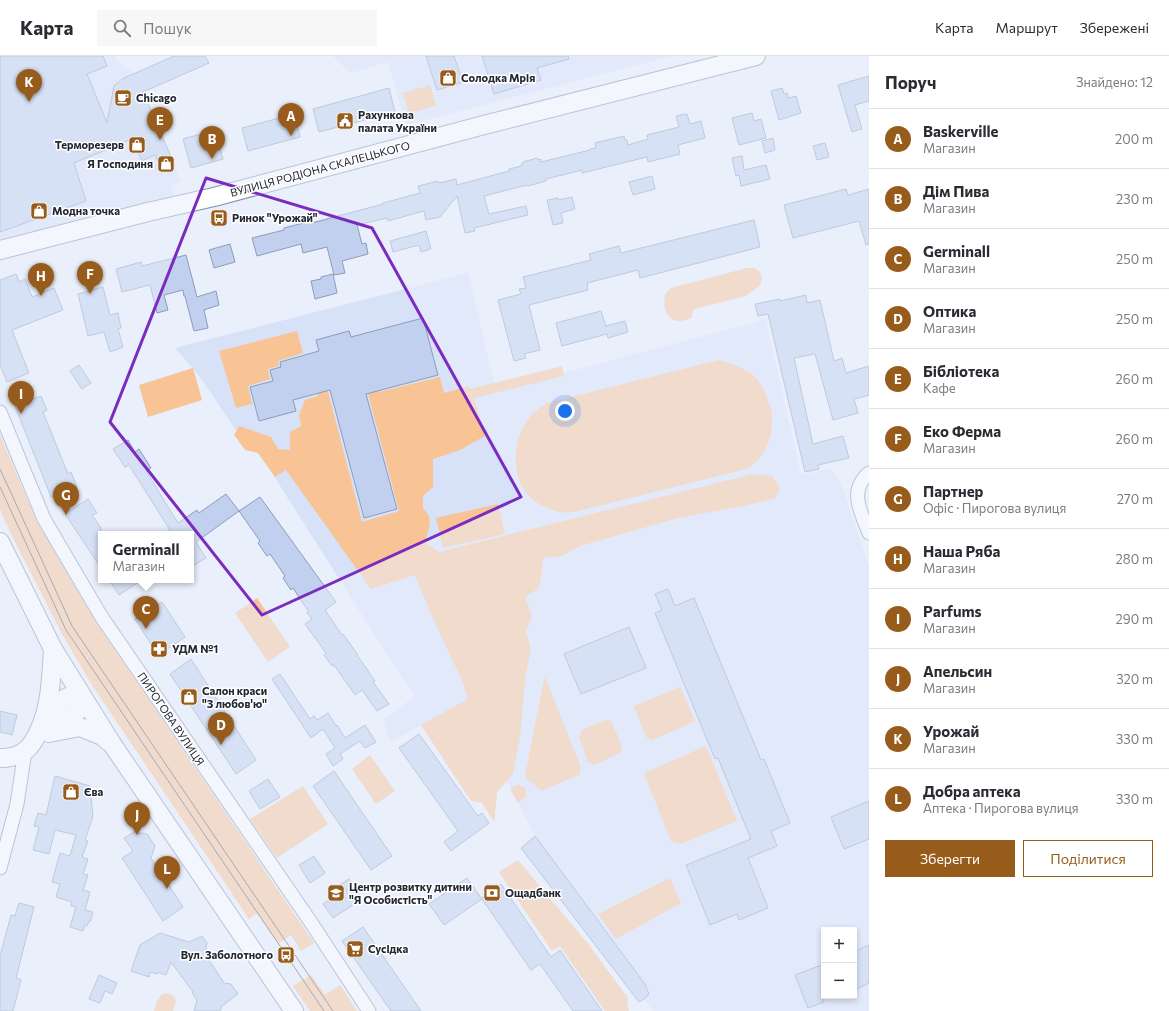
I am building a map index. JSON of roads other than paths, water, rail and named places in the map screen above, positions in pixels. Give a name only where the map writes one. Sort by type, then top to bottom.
[{"type":"main road","name":"ВУЛИЦЯ РОДІОНА СКАЛЕЦЬКОГО","points":[[0,250],[148,212],[214,197],[484,125],[756,56]]},
{"type":"main road","points":[[0,542],[53,649],[112,744],[294,1011]]},
{"type":"main road","points":[[38,737],[49,699],[53,649]]},
{"type":"main road","points":[[0,758],[11,757],[38,737],[63,723],[80,709],[82,696]]},
{"type":"main road","points":[[38,737],[80,727],[102,736],[112,744]]},
{"type":"street","name":"ПИРОГОВА ВУЛИЦЯ","points":[[0,412],[44,519],[101,616],[297,902],[368,1011]]},
{"type":"street","points":[[869,473],[860,483],[857,496],[859,507],[869,533]]},
{"type":"street","points":[[0,868],[17,804],[38,737]]},
{"type":"tram line","points":[[0,469],[72,626],[333,1011]]},
{"type":"tram line","points":[[0,487],[66,630],[324,1011]]},
{"type":"place","name":"Солодка Мрія","points":[[448,78]]},
{"type":"place","name":"Chicago","points":[[123,98]]},
{"type":"place","name":"Урожай","points":[[29,102]]},
{"type":"place","name":"Рахункова палата України","points":[[345,121]]},
{"type":"place","name":"Baskerville","points":[[291,136]]},
{"type":"place","name":"Бібліотека","points":[[160,140]]},
{"type":"place","name":"Терморезерв","points":[[137,145]]},
{"type":"place","name":"Дім Пива","points":[[212,159]]},
{"type":"place","name":"Я Господиня","points":[[166,164]]},
{"type":"place","name":"Модна точка","points":[[39,211]]},
{"type":"place","name":"Ринок \"Урожай\"","points":[[219,218]]},
{"type":"place","name":"Еко Ферма","points":[[90,294]]},
{"type":"place","name":"Наша Ряба","points":[[41,296]]},
{"type":"place","name":"Parfums","points":[[21,414]]},
{"type":"place","name":"Партнер","points":[[66,515]]},
{"type":"place","name":"Germinall","points":[[146,629]]},
{"type":"place","name":"УДМ №1","points":[[159,649]]},
{"type":"place","name":"Салон краси \"З любов'ю\"","points":[[189,697]]},
{"type":"place","name":"Оптика","points":[[221,745]]},
{"type":"place","name":"Єва","points":[[71,792]]},
{"type":"place","name":"Апельсин","points":[[137,835]]},
{"type":"place","name":"Добра аптека","points":[[167,889]]},
{"type":"place","name":"Центр розвитку дитини \"Я Особистість\"","points":[[336,893]]},
{"type":"place","name":"Ощадбанк","points":[[492,893]]},
{"type":"place","name":"Сусідка","points":[[355,949]]},
{"type":"place","name":"Вул. Заболотного","points":[[286,955]]}]
